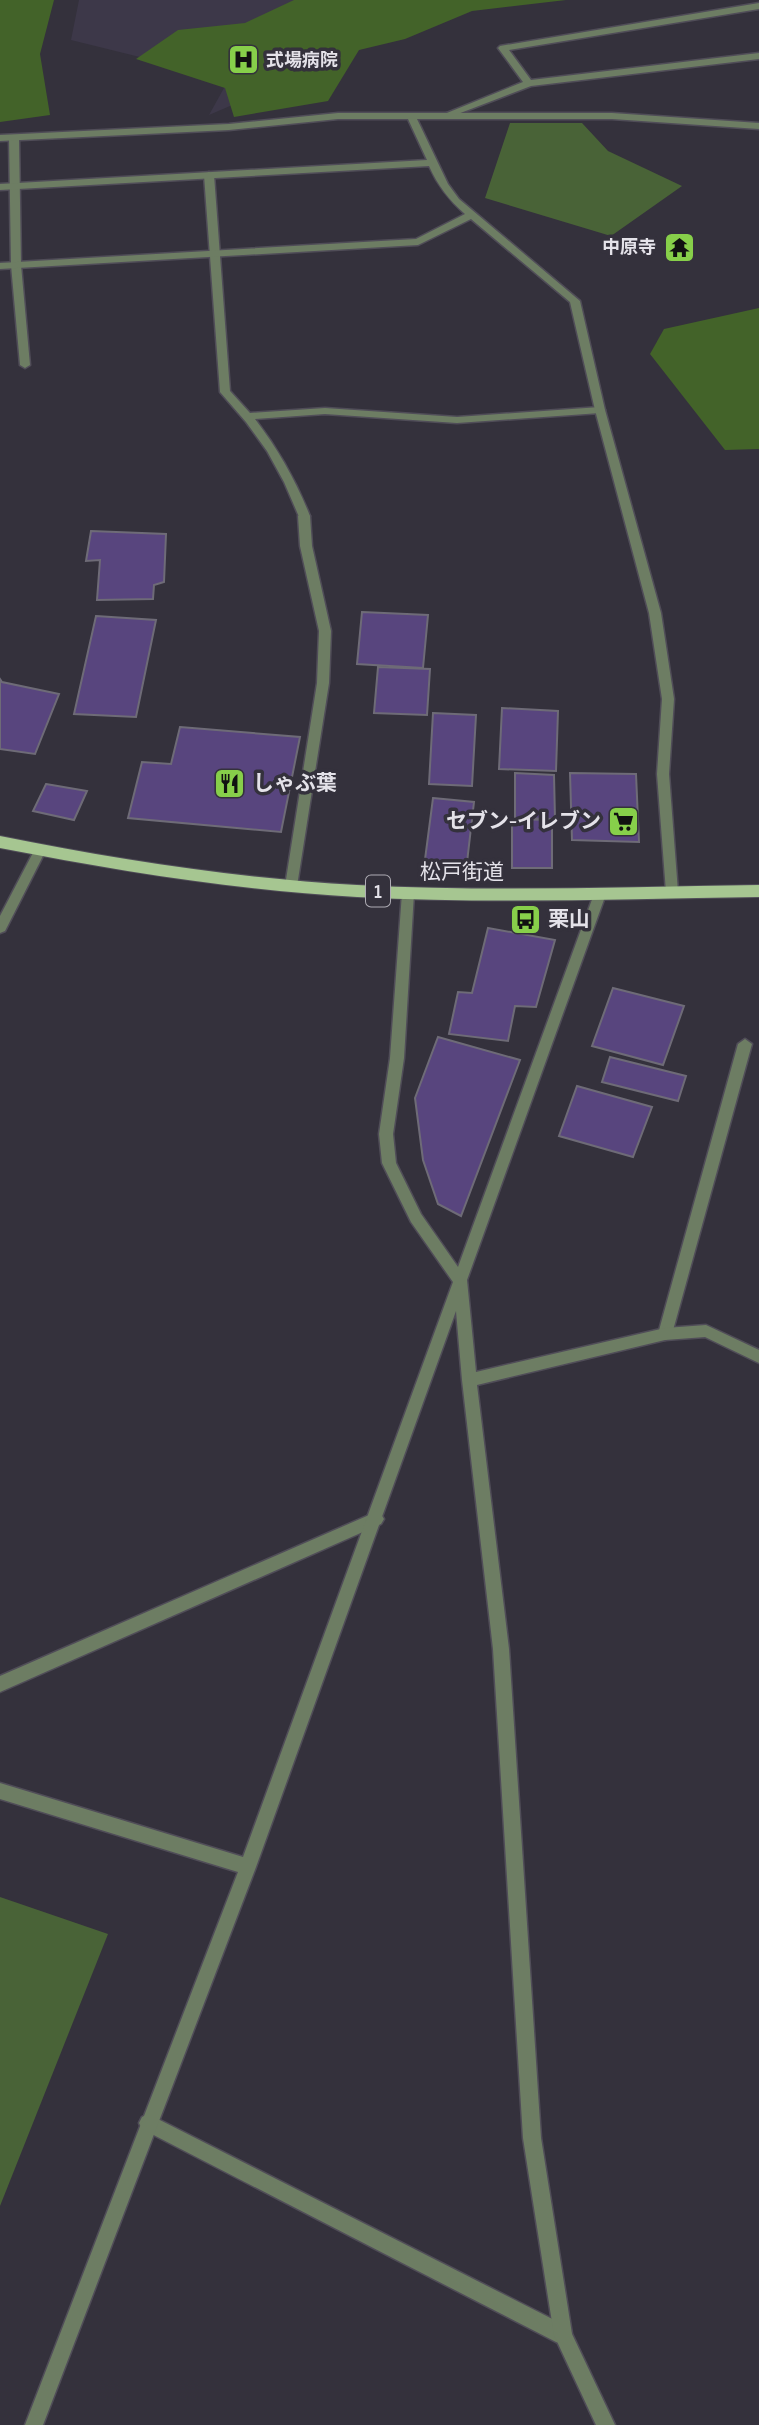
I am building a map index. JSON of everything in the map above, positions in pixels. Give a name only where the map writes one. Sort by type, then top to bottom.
[{"type":"main road","name":"松戸街道","points":[[0,842],[173,874],[291,886],[408,893],[759,891]]},
{"type":"street","points":[[529,83],[502,48],[759,6]]},
{"type":"street","points":[[447,115],[529,83],[759,56]]},
{"type":"street","points":[[411,116],[443,185],[471,215],[575,301],[600,410],[655,614],[668,699],[663,774],[672,892]]},
{"type":"street","points":[[0,138],[229,127],[327,117],[612,116],[759,125]]},
{"type":"street","points":[[14,138],[12,186],[16,265],[26,365]]},
{"type":"street","points":[[0,187],[432,163]]},
{"type":"street","points":[[209,176],[225,392],[249,415],[295,489],[303,516],[306,546],[325,631],[323,683],[291,886]]},
{"type":"street","points":[[0,266],[418,242],[471,215]]},
{"type":"street","points":[[249,415],[325,411],[457,420],[600,410]]},
{"type":"street","points":[[0,929],[40,850]]},
{"type":"street","points":[[408,893],[397,1058],[386,1133],[389,1163],[416,1218],[461,1282],[468,1380],[481,1466],[500,1649],[532,2138],[563,2335],[606,2425]]},
{"type":"street","points":[[34,2425],[248,1867],[600,894]]},
{"type":"street","points":[[665,1334],[745,1044]]},
{"type":"street","points":[[468,1380],[665,1334],[706,1331],[759,1357]]},
{"type":"street","points":[[0,1684],[376,1518]]},
{"type":"street","points":[[0,1791],[248,1867]]},
{"type":"street","points":[[148,2123],[563,2335]]},
{"type":"shaded area","name":"式場病院","points":[[79,0],[475,0],[209,115],[229,79],[71,40]]},
{"type":"green space","points":[[0,0],[54,0],[40,54],[50,115],[0,122]]},
{"type":"green space","name":"式場病院","points":[[294,0],[566,0],[472,11],[405,39],[359,50],[328,101],[234,117],[225,88],[136,59],[178,30],[245,23]]},
{"type":"green space","points":[[510,123],[582,123],[608,151],[682,186],[611,236],[485,198]]},
{"type":"green space","points":[[759,308],[759,449],[725,450],[650,354],[664,329]]},
{"type":"green space","points":[[0,1897],[108,1934],[0,2206]]},
{"type":"building","points":[[91,531],[166,534],[164,582],[154,585],[153,599],[97,600],[100,560],[86,561]]},
{"type":"building","points":[[362,612],[428,615],[423,668],[357,664]]},
{"type":"building","points":[[96,616],[156,620],[136,717],[74,714]]},
{"type":"building","points":[[378,667],[430,669],[427,715],[374,713]]},
{"type":"building","points":[[0,679],[2,682],[59,694],[35,754],[0,749]]},
{"type":"building","points":[[502,708],[558,711],[556,771],[499,769]]},
{"type":"building","points":[[433,713],[476,715],[472,786],[429,784]]},
{"type":"building","points":[[180,727],[300,737],[281,832],[128,818],[142,762],[171,764]]},
{"type":"building","points":[[515,773],[554,775],[555,819],[515,818]]},
{"type":"building","points":[[570,773],[636,774],[639,842],[572,840]]},
{"type":"building","points":[[46,784],[87,791],[74,820],[33,811]]},
{"type":"building","points":[[433,798],[474,802],[466,871],[424,867]]},
{"type":"building","points":[[512,819],[552,820],[552,868],[512,868]]},
{"type":"building","points":[[488,928],[555,940],[536,1007],[515,1006],[508,1041],[449,1034],[458,992],[472,993]]},
{"type":"building","points":[[613,988],[684,1006],[663,1065],[592,1046]]},
{"type":"building","points":[[438,1037],[520,1060],[461,1216],[438,1204],[423,1160],[415,1098]]},
{"type":"building","points":[[610,1057],[686,1076],[678,1101],[602,1082]]},
{"type":"building","points":[[577,1086],[652,1107],[633,1157],[559,1136]]},
{"type":"place","name":"式場病院","points":[[243,60]]},
{"type":"place","name":"中原寺","points":[[679,247]]},
{"type":"place","name":"しゃぶ葉","points":[[230,783]]},
{"type":"place","name":"セブン-イレブン","points":[[624,821]]},
{"type":"place","name":"栗山","points":[[525,919]]}]
